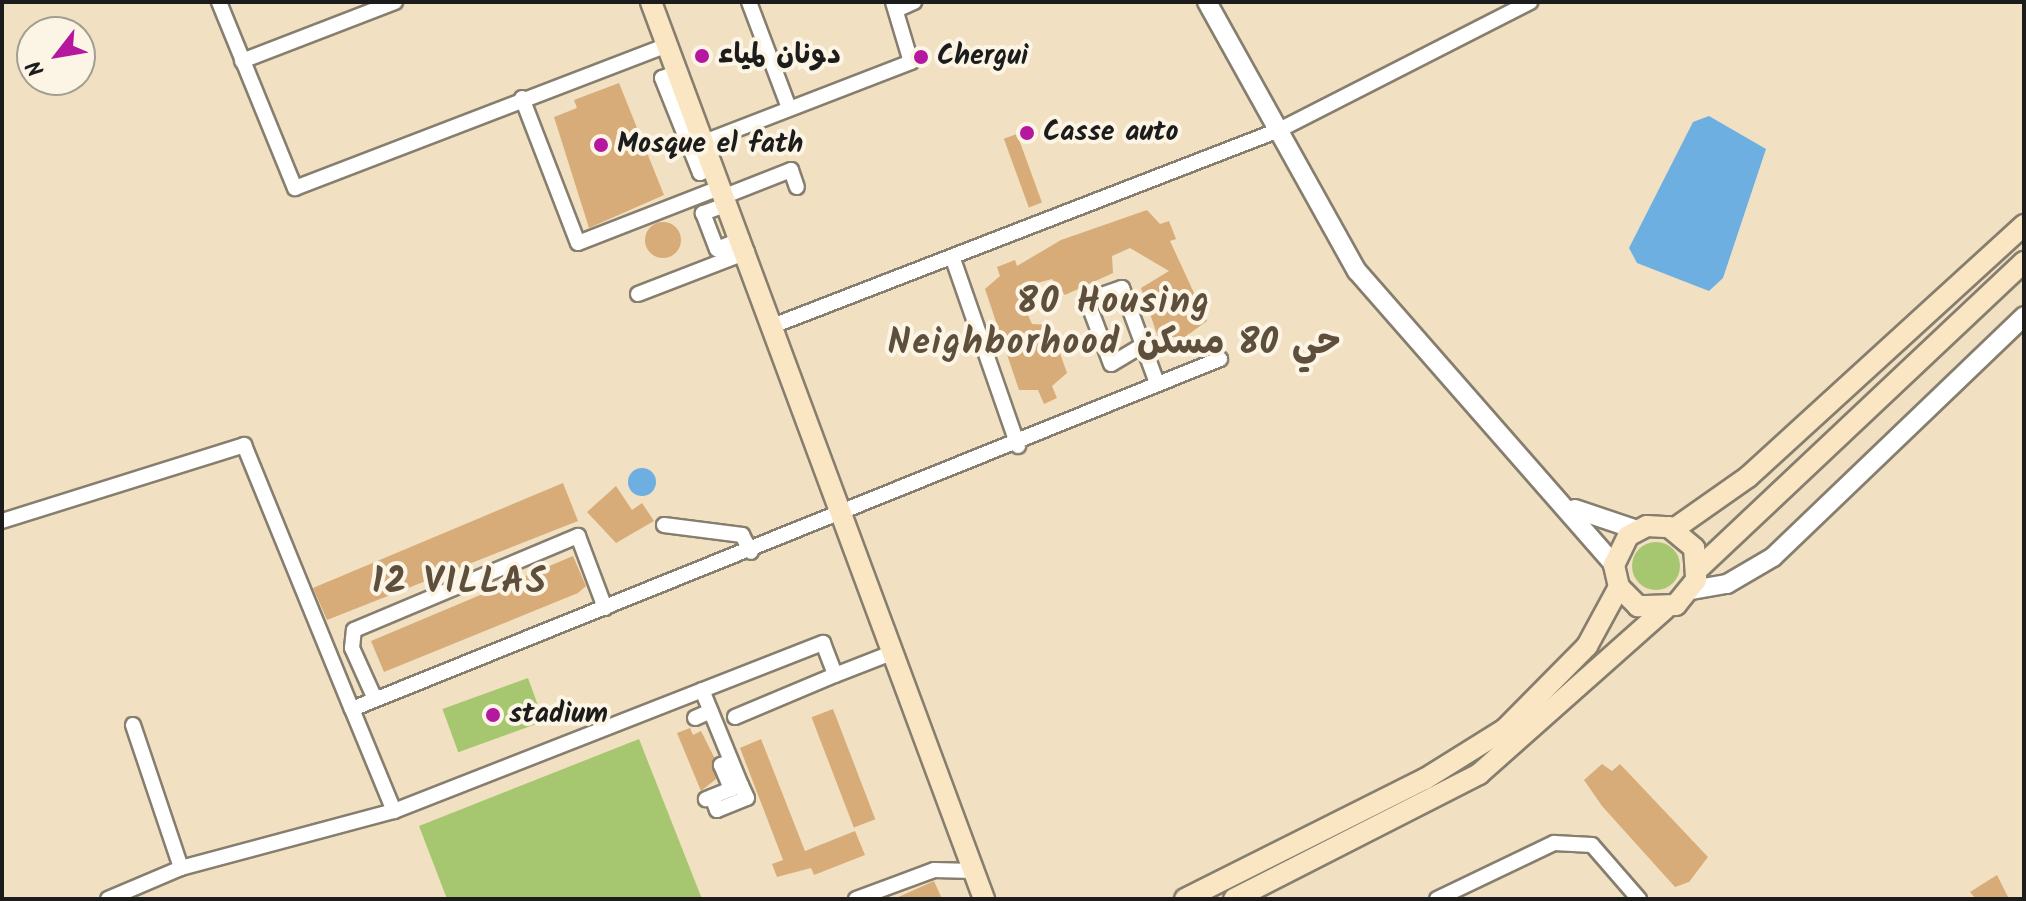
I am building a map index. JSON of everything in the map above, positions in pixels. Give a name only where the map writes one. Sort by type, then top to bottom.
[{"type":"main road","points":[[651,2],[775,325],[984,899]]},
{"type":"main road","points":[[1665,609],[1638,606],[1619,587],[1614,565],[1621,544],[1637,530],[1674,529],[1748,477],[2024,225]]},
{"type":"main road","points":[[1698,569],[2024,262]]},
{"type":"main road","points":[[1234,899],[1479,774],[1665,609],[1692,590],[1698,569],[1694,548],[1674,529]]},
{"type":"main road","points":[[1185,899],[1425,779],[1505,729],[1587,646],[1619,587]]},
{"type":"street","points":[[219,2],[295,188],[522,98],[668,45]]},
{"type":"street","points":[[242,61],[395,2]]},
{"type":"street","points":[[749,2],[789,108]]},
{"type":"street","points":[[704,142],[911,62],[894,6],[914,2]]},
{"type":"street","points":[[1207,2],[1357,271],[1566,504],[1614,565]]},
{"type":"street","points":[[775,325],[953,259],[1279,130],[1530,2]]},
{"type":"street","points":[[678,72],[662,78],[700,173],[714,167]]},
{"type":"street","points":[[522,98],[578,243],[725,196],[791,170],[797,187]]},
{"type":"street","points":[[638,294],[744,246]]},
{"type":"street","points":[[953,259],[1018,446]]},
{"type":"street","points":[[1143,345],[1111,364],[1087,300],[1122,288],[1143,345],[1157,383]]},
{"type":"street","points":[[1692,590],[1727,584],[1766,563],[2024,316]]},
{"type":"street","points":[[352,709],[1018,446],[1157,383],[1220,359]]},
{"type":"street","points":[[2,521],[244,445],[394,811]]},
{"type":"street","points":[[1566,504],[1637,530]]},
{"type":"street","points":[[664,525],[742,535],[751,552]]},
{"type":"street","points":[[375,699],[352,648],[354,630],[578,536],[605,608]]},
{"type":"street","points":[[108,899],[181,868],[394,811],[823,643],[835,675]]},
{"type":"street","points":[[735,717],[894,652]]},
{"type":"street","points":[[702,690],[731,761],[721,765],[736,787],[709,798]]},
{"type":"street","points":[[695,718],[711,711]]},
{"type":"street","points":[[133,725],[181,868]]},
{"type":"street","points":[[1437,899],[1554,843],[1592,845],[1639,899]]},
{"type":"street","points":[[856,899],[934,870],[974,871]]},
{"type":"green space","points":[[1656,542],[1673,549],[1680,566],[1673,583],[1656,590],[1639,583],[1632,566],[1639,549]]},
{"type":"green space","name":"stadium","points":[[528,678],[544,721],[458,752],[442,709]]},
{"type":"green space","points":[[639,739],[702,899],[447,899],[419,826]]},
{"type":"water","points":[[1709,116],[1766,149],[1723,278],[1709,291],[1637,263],[1629,248],[1693,122]]},
{"type":"water","points":[[642,468],[652,472],[656,482],[652,492],[642,496],[632,492],[628,482],[632,472]]},
{"type":"building","points":[[619,83],[664,195],[589,228],[554,117],[577,108],[574,100]]},
{"type":"building","points":[[1017,134],[1042,203],[1029,207],[1004,139]]},
{"type":"building","points":[[1147,210],[1160,224],[1169,221],[1176,239],[1170,241],[1207,321],[1185,337],[1158,337],[1141,288],[1169,271],[1130,248],[1112,256],[1113,273],[1065,295],[1052,279],[1037,283],[1024,306],[1032,324],[1050,325],[1067,373],[1052,386],[1057,398],[1044,404],[1038,390],[1019,390],[985,289],[1000,276],[997,267],[1015,260],[1017,266],[1061,240]]},
{"type":"building","points":[[663,222],[675,228],[681,240],[675,252],[663,258],[651,252],[645,240],[651,228]]},
{"type":"building","points":[[563,483],[578,521],[327,620],[313,588]]},
{"type":"building","points":[[616,486],[632,510],[642,503],[654,521],[616,543],[587,512]]},
{"type":"building","points":[[573,556],[586,586],[578,593],[384,672],[371,641]]},
{"type":"building","points":[[833,709],[875,819],[854,827],[812,717]]},
{"type":"building","points":[[690,728],[693,735],[701,731],[714,757],[716,779],[701,791],[677,733]]},
{"type":"building","points":[[761,739],[805,851],[855,831],[865,855],[814,875],[811,868],[777,877],[772,864],[783,860],[740,748]]},
{"type":"building","points":[[1602,764],[1612,771],[1620,764],[1708,857],[1689,882],[1675,887],[1602,806],[1584,780]]},
{"type":"building","points":[[1997,875],[2009,899],[1976,899],[1970,892]]},
{"type":"building","points":[[934,881],[942,899],[894,899]]},
{"type":"place","name":"دونان لمياء","points":[[702,56]]},
{"type":"place","name":"Chergui","points":[[921,57]]},
{"type":"place","name":"Casse auto","points":[[1027,133]]},
{"type":"place","name":"Mosque el fath","points":[[601,145]]},
{"type":"place","name":"stadium","points":[[493,715]]},
{"type":"district","name":"80 Housing Neighborhood حي 80 مسكن","points":[[1114,322]]},
{"type":"district","name":"12 VILLAS","points":[[460,583]]}]
